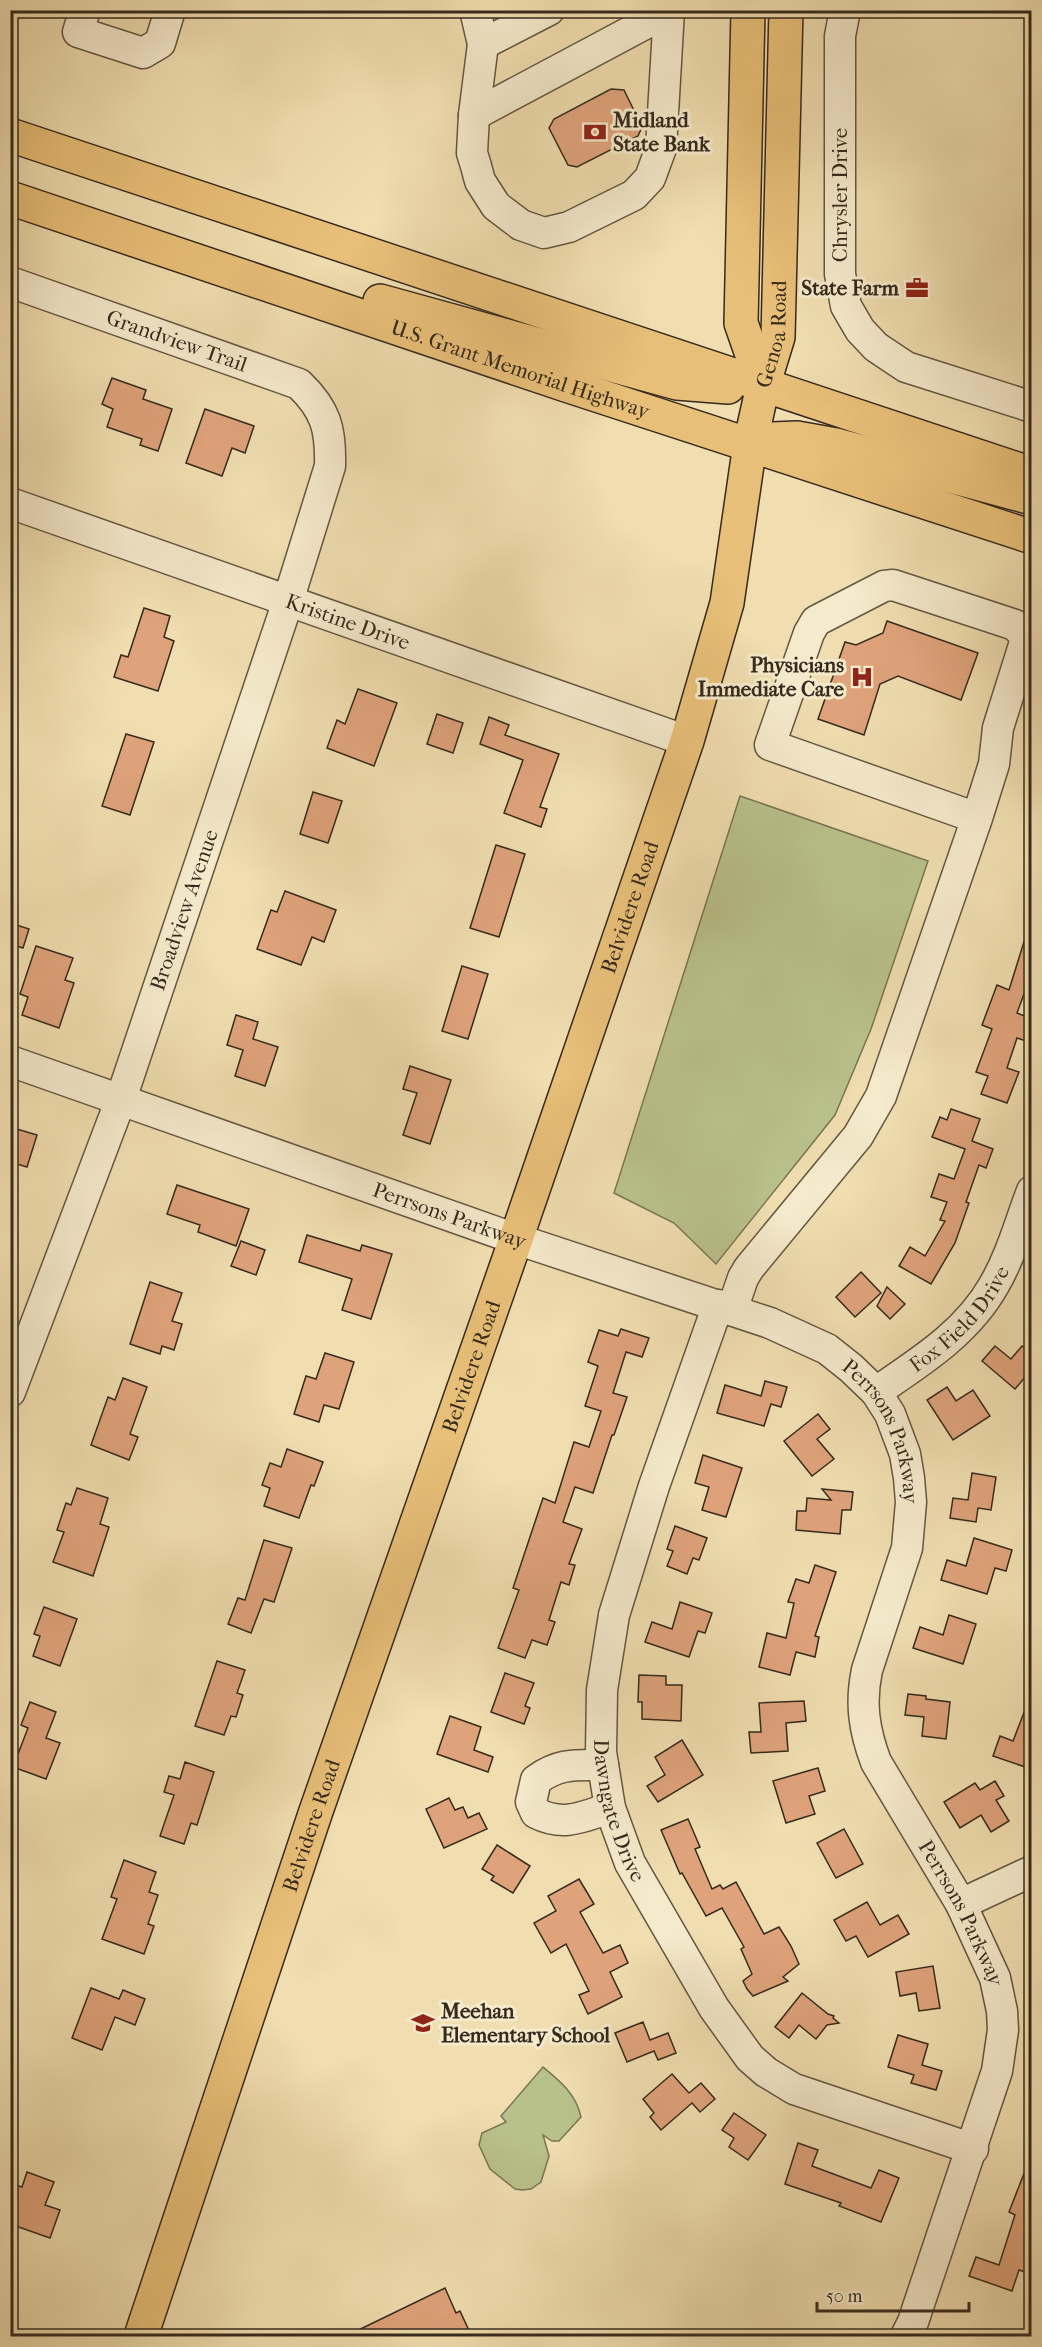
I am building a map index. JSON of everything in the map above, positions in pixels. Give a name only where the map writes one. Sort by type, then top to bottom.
[{"type":"main road","name":"Genoa Road","points":[[748,10],[741,323],[763,386]]},
{"type":"main road","name":"Genoa Road","points":[[763,386],[778,337],[786,10]]},
{"type":"main road","points":[[10,135],[1032,474]]},
{"type":"main road","name":"U.S. Grant Memorial Highway","points":[[10,198],[209,266],[1032,537]]},
{"type":"main road","points":[[209,266],[325,285],[677,383],[717,388],[763,386]]},
{"type":"main road","name":"Belvidere Road","points":[[141,2337],[315,1814],[687,741],[727,603],[750,444],[763,386]]},
{"type":"main road","points":[[750,444],[773,439],[797,438],[836,445],[1032,498]]},
{"type":"street","points":[[85,10],[78,32],[143,53],[160,43],[170,10]]},
{"type":"street","points":[[474,115],[630,20],[669,11],[661,148],[650,178],[634,195],[569,227],[544,233],[521,225],[496,206],[480,181],[472,153],[474,115],[483,44],[475,10]]},
{"type":"street","points":[[483,44],[549,10]]},
{"type":"street","name":"Chrysler Drive","points":[[845,10],[840,36],[840,274],[846,306],[860,330],[876,347],[906,366],[1032,407]]},
{"type":"street","name":"Grandview Trail","points":[[10,282],[299,384],[313,397],[327,422]]},
{"type":"street","name":"Broadview Avenue","points":[[10,1392],[121,1099],[288,601],[330,466],[331,439],[327,422]]},
{"type":"street","name":"Kristine Drive","points":[[10,503],[687,741]]},
{"type":"street","name":"Dawngate Drive","points":[[973,2149],[794,2089],[766,2072],[750,2058],[714,2008],[630,1863],[610,1808],[603,1765],[602,1690],[614,1615],[654,1486],[725,1308],[749,1268],[858,1136],[881,1096],[978,818],[994,764],[998,728],[1024,648],[1025,636],[1015,625],[902,586],[884,586],[816,621],[809,633],[770,745],[978,818]]},
{"type":"street","name":"Perrsons Parkway","points":[[10,1060],[516,1239],[771,1323],[827,1349],[876,1392],[890,1414],[905,1454],[911,1502],[907,1548],[867,1670],[862,1704],[867,1739],[876,1761],[961,1904],[994,1978],[1002,2012],[1003,2030],[997,2071],[973,2149],[906,2337]]},
{"type":"street","name":"Fox Field Drive","points":[[876,1392],[956,1333],[984,1302],[1005,1264],[1032,1191]]},
{"type":"street","points":[[603,1765],[566,1765],[549,1770],[536,1780],[531,1802],[536,1813],[558,1821],[567,1821],[610,1808]]},
{"type":"street","points":[[961,1904],[1032,1871]]},
{"type":"green space","points":[[740,796],[928,861],[871,1029],[835,1115],[716,1264],[674,1223],[614,1193]]},
{"type":"green space","points":[[543,2067],[571,2095],[581,2117],[559,2141],[552,2141],[543,2135],[549,2156],[541,2182],[531,2189],[515,2189],[490,2169],[479,2145],[482,2133],[506,2122],[501,2116]]},
{"type":"building","name":"Midland State Bank","points":[[611,89],[624,90],[642,127],[638,136],[577,167],[568,165],[549,128],[554,119]]},
{"type":"building","points":[[112,378],[146,390],[143,399],[172,409],[158,451],[140,445],[142,439],[107,427],[113,409],[102,404]]},
{"type":"building","points":[[205,409],[254,426],[245,453],[232,448],[222,476],[186,463]]},
{"type":"building","points":[[144,608],[170,616],[164,637],[174,641],[158,691],[114,677],[121,655],[128,657]]},
{"type":"building","points":[[887,621],[978,653],[961,700],[898,676],[880,684],[864,735],[818,719],[845,642],[856,645],[883,633]]},
{"type":"building","points":[[358,689],[397,703],[374,766],[327,748],[337,720],[345,724]]},
{"type":"building","points":[[437,714],[463,723],[453,753],[427,744]]},
{"type":"building","points":[[489,717],[509,725],[505,735],[559,754],[540,807],[547,809],[541,827],[504,813],[523,760],[480,744]]},
{"type":"building","points":[[126,734],[154,742],[130,815],[102,806]]},
{"type":"building","points":[[313,792],[342,801],[328,843],[300,834]]},
{"type":"building","points":[[496,845],[525,854],[499,937],[470,928]]},
{"type":"building","points":[[285,891],[336,910],[324,942],[312,937],[301,965],[257,949],[271,910],[277,912]]},
{"type":"building","points":[[10,923],[29,929],[23,948],[10,944]]},
{"type":"building","points":[[1028,929],[1032,930],[1032,972],[1017,1013],[1032,1019],[1032,1043],[1017,1038],[1007,1068],[1019,1072],[1007,1103],[981,1094],[988,1076],[976,1072],[992,1029],[982,1025],[997,985],[1009,990]]},
{"type":"building","points":[[36,946],[73,958],[65,980],[74,983],[59,1028],[22,1015],[28,997],[20,994]]},
{"type":"building","points":[[462,966],[488,974],[468,1039],[442,1031]]},
{"type":"building","points":[[236,1015],[258,1022],[253,1039],[278,1047],[265,1086],[235,1076],[243,1050],[227,1045]]},
{"type":"building","points":[[410,1066],[451,1080],[430,1144],[403,1135],[417,1093],[403,1089]]},
{"type":"building","points":[[951,1109],[980,1119],[972,1141],[993,1149],[986,1168],[979,1165],[955,1243],[931,1284],[899,1266],[910,1247],[925,1256],[945,1221],[940,1220],[947,1202],[931,1197],[939,1174],[954,1179],[965,1149],[932,1137],[940,1117],[947,1120]]},
{"type":"building","points":[[10,1127],[37,1135],[27,1167],[10,1162]]},
{"type":"building","points":[[177,1185],[249,1209],[236,1246],[198,1232],[200,1225],[167,1214]]},
{"type":"building","points":[[307,1235],[360,1251],[362,1245],[392,1254],[371,1319],[342,1310],[352,1279],[299,1262]]},
{"type":"building","points":[[241,1241],[265,1250],[256,1275],[231,1266]]},
{"type":"building","points":[[861,1272],[881,1293],[855,1317],[836,1297]]},
{"type":"building","points":[[150,1282],[182,1293],[172,1321],[182,1324],[174,1350],[162,1346],[160,1354],[130,1344]]},
{"type":"building","points":[[887,1287],[905,1304],[890,1319],[877,1306]]},
{"type":"building","points":[[621,1329],[649,1338],[642,1357],[626,1352],[613,1393],[627,1397],[593,1493],[575,1487],[563,1522],[582,1529],[569,1564],[575,1565],[569,1585],[561,1582],[549,1620],[555,1622],[547,1645],[532,1640],[525,1658],[498,1648],[519,1590],[513,1588],[543,1498],[555,1503],[574,1442],[589,1447],[601,1411],[585,1406],[598,1366],[588,1362],[599,1330],[618,1336]]},
{"type":"building","points":[[995,1346],[1011,1359],[1022,1346],[1032,1354],[1032,1369],[1015,1389],[982,1361]]},
{"type":"building","points":[[325,1353],[354,1362],[339,1409],[324,1405],[319,1422],[294,1414],[306,1376],[316,1379]]},
{"type":"building","points":[[123,1378],[147,1387],[130,1434],[138,1437],[129,1460],[91,1445],[108,1397],[115,1400]]},
{"type":"building","points":[[765,1381],[787,1387],[781,1407],[771,1404],[764,1426],[717,1413],[725,1385],[761,1396]]},
{"type":"building","points":[[947,1387],[956,1401],[973,1390],[990,1416],[953,1440],[927,1400]]},
{"type":"building","points":[[818,1414],[830,1429],[817,1439],[834,1459],[812,1476],[784,1441]]},
{"type":"building","points":[[287,1449],[323,1462],[314,1486],[311,1485],[299,1518],[264,1506],[270,1488],[262,1485],[270,1463],[281,1467]]},
{"type":"building","points":[[703,1455],[742,1468],[726,1517],[702,1510],[709,1487],[695,1483]]},
{"type":"building","points":[[972,1473],[996,1477],[991,1510],[978,1508],[976,1522],[950,1518],[953,1498],[968,1500]]},
{"type":"building","points":[[77,1488],[108,1498],[100,1524],[109,1527],[93,1576],[53,1562],[64,1532],[57,1530],[66,1503],[71,1505]]},
{"type":"building","points":[[822,1489],[853,1492],[851,1510],[842,1510],[840,1534],[796,1530],[797,1511],[806,1511],[807,1498],[831,1500]]},
{"type":"building","points":[[675,1526],[707,1538],[699,1560],[693,1558],[687,1574],[667,1566],[673,1551],[667,1549]]},
{"type":"building","points":[[974,1538],[1012,1550],[1006,1571],[995,1568],[987,1594],[941,1580],[947,1560],[966,1566]]},
{"type":"building","points":[[264,1540],[292,1548],[274,1602],[264,1599],[251,1633],[228,1624],[238,1598],[245,1600]]},
{"type":"building","points":[[815,1565],[836,1572],[815,1636],[819,1637],[815,1657],[796,1652],[790,1675],[759,1667],[767,1633],[786,1638],[794,1603],[788,1602],[796,1579],[809,1583]]},
{"type":"building","points":[[680,1602],[712,1613],[705,1633],[698,1631],[689,1657],[645,1642],[652,1622],[672,1629]]},
{"type":"building","points":[[44,1607],[77,1619],[60,1666],[33,1656],[40,1636],[34,1634]]},
{"type":"building","points":[[949,1615],[976,1624],[963,1664],[913,1648],[920,1627],[943,1635]]},
{"type":"building","points":[[217,1661],[245,1670],[237,1693],[243,1695],[236,1717],[231,1716],[224,1735],[195,1726]]},
{"type":"building","points":[[505,1673],[534,1683],[525,1706],[530,1708],[524,1724],[491,1712]]},
{"type":"building","points":[[639,1675],[666,1676],[666,1685],[682,1685],[681,1721],[642,1719],[642,1702],[638,1702]]},
{"type":"building","points":[[908,1694],[950,1702],[946,1739],[922,1736],[924,1717],[905,1715]]},
{"type":"building","points":[[1030,1697],[1032,1697],[1032,1758],[1028,1768],[993,1756],[1000,1736],[1013,1741]]},
{"type":"building","points":[[804,1701],[806,1721],[786,1723],[788,1751],[751,1753],[749,1732],[761,1732],[759,1703]]},
{"type":"building","points":[[30,1702],[56,1712],[46,1738],[60,1743],[46,1779],[13,1767],[28,1728],[21,1725]]},
{"type":"building","points":[[450,1716],[481,1727],[474,1750],[493,1757],[488,1772],[437,1754]]},
{"type":"building","points":[[682,1740],[703,1775],[658,1802],[647,1786],[665,1775],[655,1757]]},
{"type":"building","points":[[185,1762],[214,1772],[197,1825],[191,1823],[184,1844],[160,1836],[174,1795],[164,1792],[169,1776],[180,1779]]},
{"type":"building","points":[[818,1768],[825,1791],[809,1796],[815,1814],[786,1823],[773,1781]]},
{"type":"building","points":[[995,1781],[1004,1796],[996,1800],[1009,1821],[991,1832],[981,1815],[960,1828],[944,1802],[975,1783],[980,1790]]},
{"type":"building","points":[[449,1798],[455,1810],[463,1807],[468,1818],[479,1813],[487,1829],[444,1848],[426,1809]]},
{"type":"building","points":[[688,1819],[700,1847],[695,1849],[712,1889],[720,1885],[723,1889],[736,1882],[764,1934],[779,1927],[791,1946],[799,1964],[783,1977],[788,1981],[753,1996],[747,1989],[743,1981],[752,1974],[741,1949],[744,1947],[722,1908],[706,1916],[682,1873],[680,1874],[661,1830]]},
{"type":"building","points":[[844,1829],[863,1864],[836,1878],[817,1843]]},
{"type":"building","points":[[497,1845],[530,1866],[513,1893],[491,1880],[494,1876],[482,1869]]},
{"type":"building","points":[[124,1860],[156,1872],[149,1892],[158,1895],[148,1924],[154,1926],[144,1954],[102,1939],[117,1899],[111,1897]]},
{"type":"building","points":[[579,1879],[594,1904],[580,1912],[603,1953],[620,1945],[628,1963],[610,1972],[622,1997],[588,2014],[579,1995],[589,1991],[566,1944],[551,1953],[534,1923],[556,1911],[548,1896]]},
{"type":"building","points":[[867,1902],[880,1925],[898,1915],[909,1934],[868,1957],[856,1936],[846,1941],[834,1920]]},
{"type":"building","points":[[933,1966],[940,2008],[919,2011],[916,1993],[900,1996],[896,1972]]},
{"type":"building","points":[[91,1988],[119,1999],[123,1990],[145,1999],[135,2025],[115,2017],[102,2050],[72,2038]]},
{"type":"building","points":[[802,1993],[828,2014],[834,2016],[833,2018],[839,2023],[827,2025],[816,2039],[799,2025],[789,2038],[775,2027]]},
{"type":"building","points":[[643,2022],[650,2040],[668,2033],[676,2053],[658,2060],[654,2051],[627,2062],[615,2033]]},
{"type":"building","points":[[898,2035],[928,2044],[922,2065],[942,2071],[936,2090],[911,2083],[914,2075],[888,2067]]},
{"type":"building","points":[[672,2074],[689,2093],[701,2083],[715,2099],[700,2112],[692,2103],[661,2130],[650,2117],[654,2113],[643,2099]]},
{"type":"building","points":[[734,2113],[766,2135],[748,2160],[729,2147],[734,2138],[722,2130]]},
{"type":"building","points":[[798,2143],[818,2150],[812,2166],[871,2188],[879,2170],[899,2178],[881,2222],[839,2206],[841,2203],[785,2184]]},
{"type":"building","points":[[1030,2158],[1032,2274],[1019,2270],[1012,2291],[969,2276],[976,2257],[999,2265],[1015,2215],[1009,2212]]},
{"type":"building","points":[[27,2172],[54,2182],[45,2205],[60,2210],[50,2238],[10,2224],[10,2183],[22,2187]]},
{"type":"building","points":[[445,2288],[456,2313],[460,2311],[472,2337],[344,2337]]},
{"type":"place","name":"Midland State Bank","points":[[595,132]]},
{"type":"place","name":"State Farm","points":[[917,288]]},
{"type":"place","name":"Physicians Immediate Care","points":[[862,677]]},
{"type":"place","name":"Meehan Elementary School","points":[[423,2023]]}]
